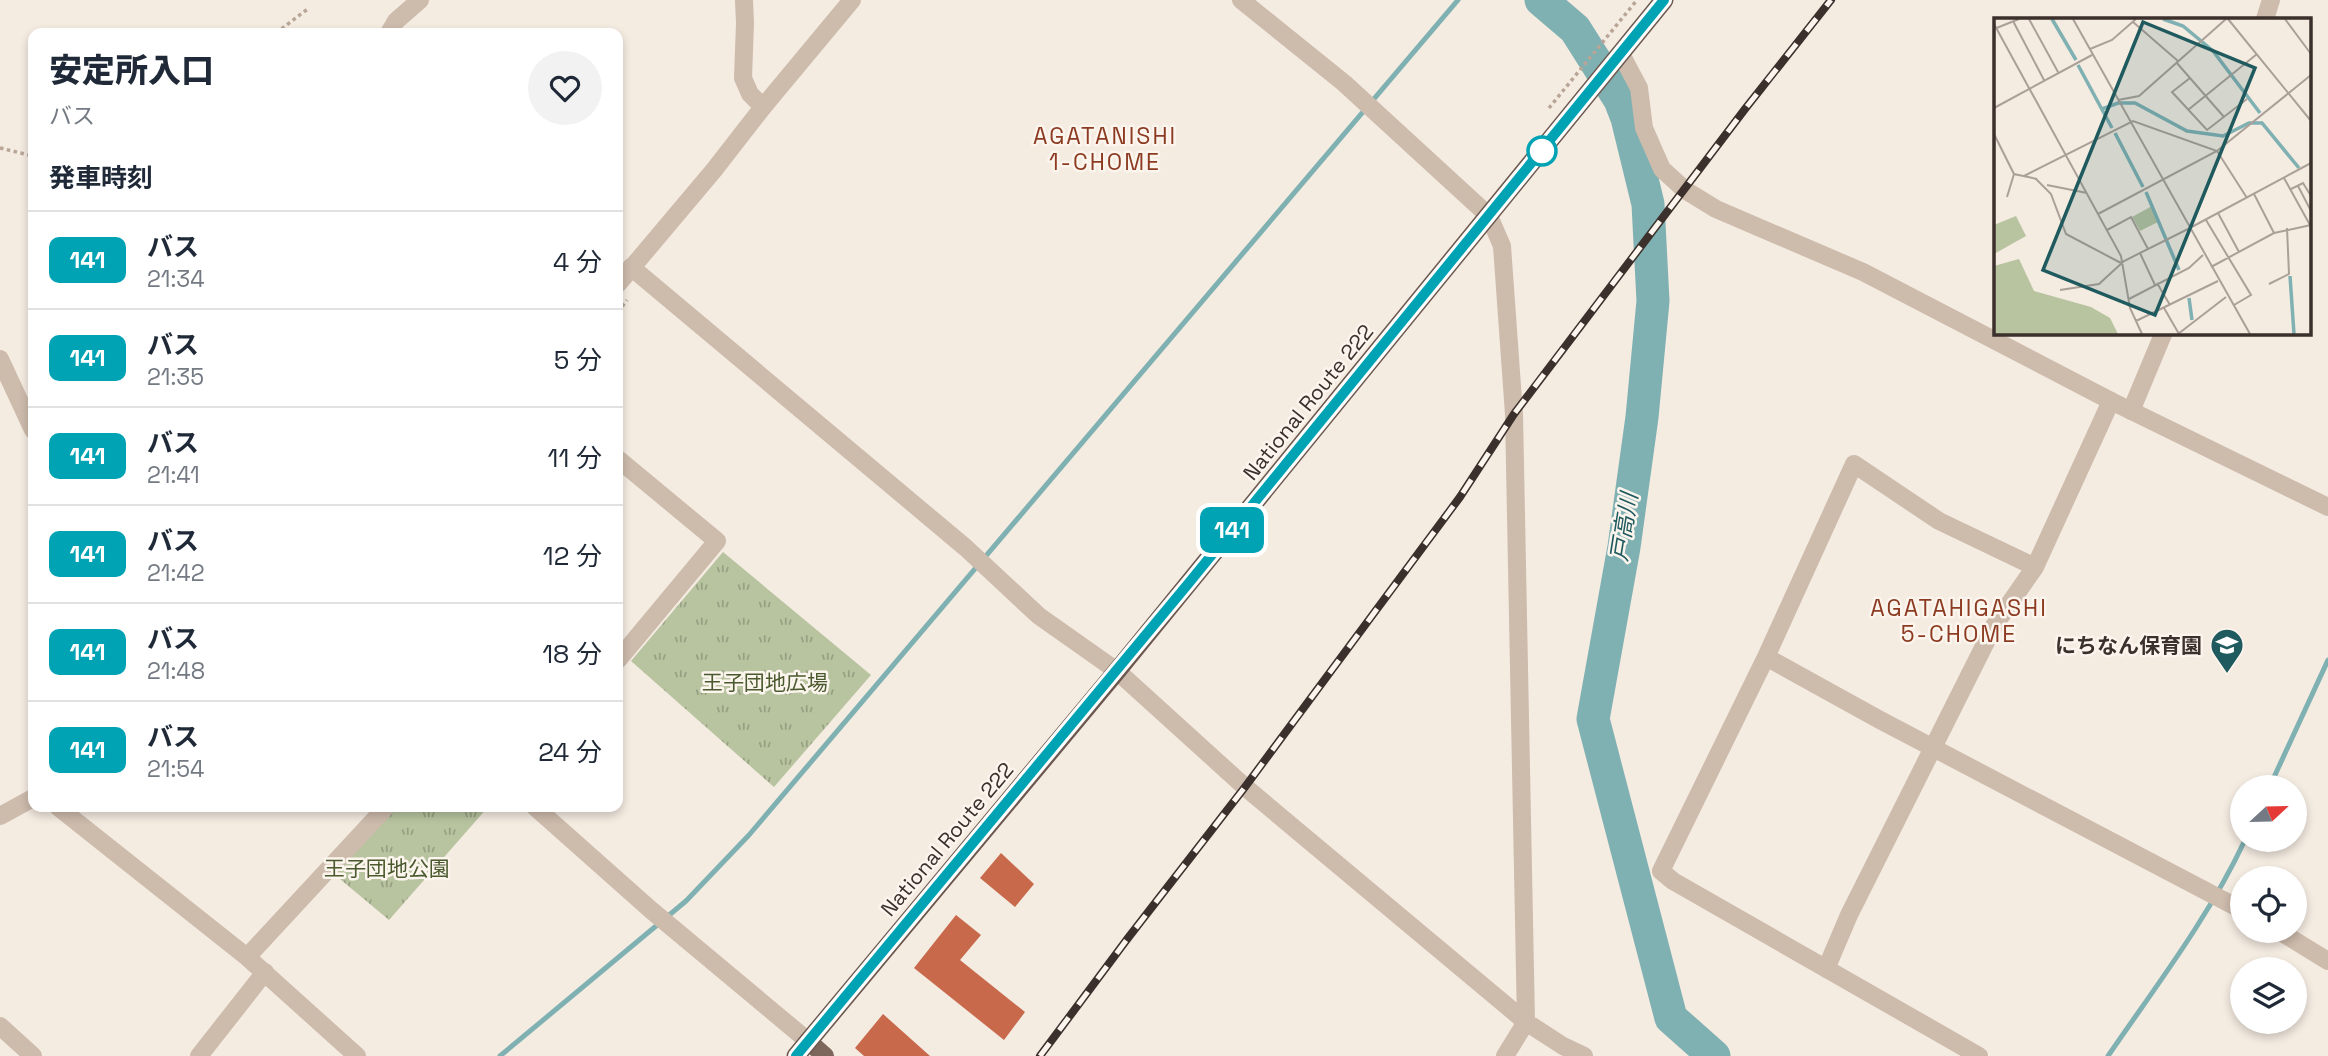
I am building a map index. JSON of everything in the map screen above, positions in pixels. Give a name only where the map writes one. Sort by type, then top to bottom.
[{"type":"highway","name":"National Route 222","points":[[802,1049],[1117,671],[1664,0]]},
{"type":"main road","points":[[802,1049],[825,1056]]},
{"type":"street","points":[[392,28],[420,0]]},
{"type":"street","points":[[744,0],[746,23],[743,78],[750,94],[763,107]]},
{"type":"street","points":[[623,277],[852,0]]},
{"type":"street","points":[[1241,0],[1344,83],[1489,216],[1503,246],[1514,414],[1526,1022],[1505,1056]]},
{"type":"street","points":[[2264,18],[2271,0]]},
{"type":"street","points":[[1621,54],[1639,88],[1644,128],[1662,169],[1685,190],[1716,209],[1863,272],[2111,401],[2328,507]]},
{"type":"street","points":[[631,267],[966,548],[1039,616],[1117,671],[1236,780],[1526,1022],[1584,1056]]},
{"type":"street","points":[[2131,411],[2163,334]]},
{"type":"street","points":[[0,359],[28,419]]},
{"type":"street","points":[[1826,969],[1849,915],[1994,626],[2035,567],[2111,401]]},
{"type":"street","points":[[623,463],[717,541],[623,654]]},
{"type":"street","points":[[1979,1056],[1673,881],[1661,871],[1766,657],[1854,464],[1940,521],[2035,567]]},
{"type":"street","points":[[1766,657],[1880,720],[2230,904]]},
{"type":"street","points":[[0,816],[28,801]]},
{"type":"street","points":[[64,812],[265,972],[357,1056]]},
{"type":"street","points":[[247,957],[381,812]]},
{"type":"street","points":[[541,812],[802,1049]]},
{"type":"street","points":[[2299,943],[2328,961]]},
{"type":"street","points":[[199,1056],[265,972]]},
{"type":"street","points":[[0,1026],[33,1056]]},
{"type":"path","points":[[283,28],[309,8]]},
{"type":"path","points":[[0,148],[28,155]]},
{"type":"green space","name":"王子団地広場","points":[[723,552],[871,675],[774,787],[631,661]]},
{"type":"green space","name":"王子団地公園","points":[[390,812],[484,812],[389,920],[334,874]]},
{"type":"building","points":[[1001,853],[1034,884],[1015,907],[980,878]]},
{"type":"building","points":[[956,915],[981,935],[960,960],[1025,1012],[1004,1040],[914,968]]},
{"type":"building","points":[[883,1014],[930,1056],[864,1056],[855,1048]]},
{"type":"waterway","points":[[500,1056],[686,901],[749,835],[1458,0]]},
{"type":"waterway","name":"戸高川","points":[[1541,0],[1575,29],[1620,100],[1648,204],[1653,301],[1642,417],[1624,547],[1593,719],[1671,1018],[1714,1056]]},
{"type":"waterway","points":[[2275,775],[2328,660]]},
{"type":"waterway","points":[[2108,1056],[2198,924],[2239,852]]},
{"type":"railway","points":[[1040,1056],[1245,787],[1460,497],[1514,414],[1831,0]]},
{"type":"bus line","name":"141","points":[[796,1056],[1117,671],[1664,0]]},
{"type":"place","name":"にちなん保育園","points":[[2227,675]]},
{"type":"district","name":"AGATANISHI 1-CHOME","points":[[1105,149]]},
{"type":"district","name":"AGATAHIGASHI 5-CHOME","points":[[1959,621]]}]
